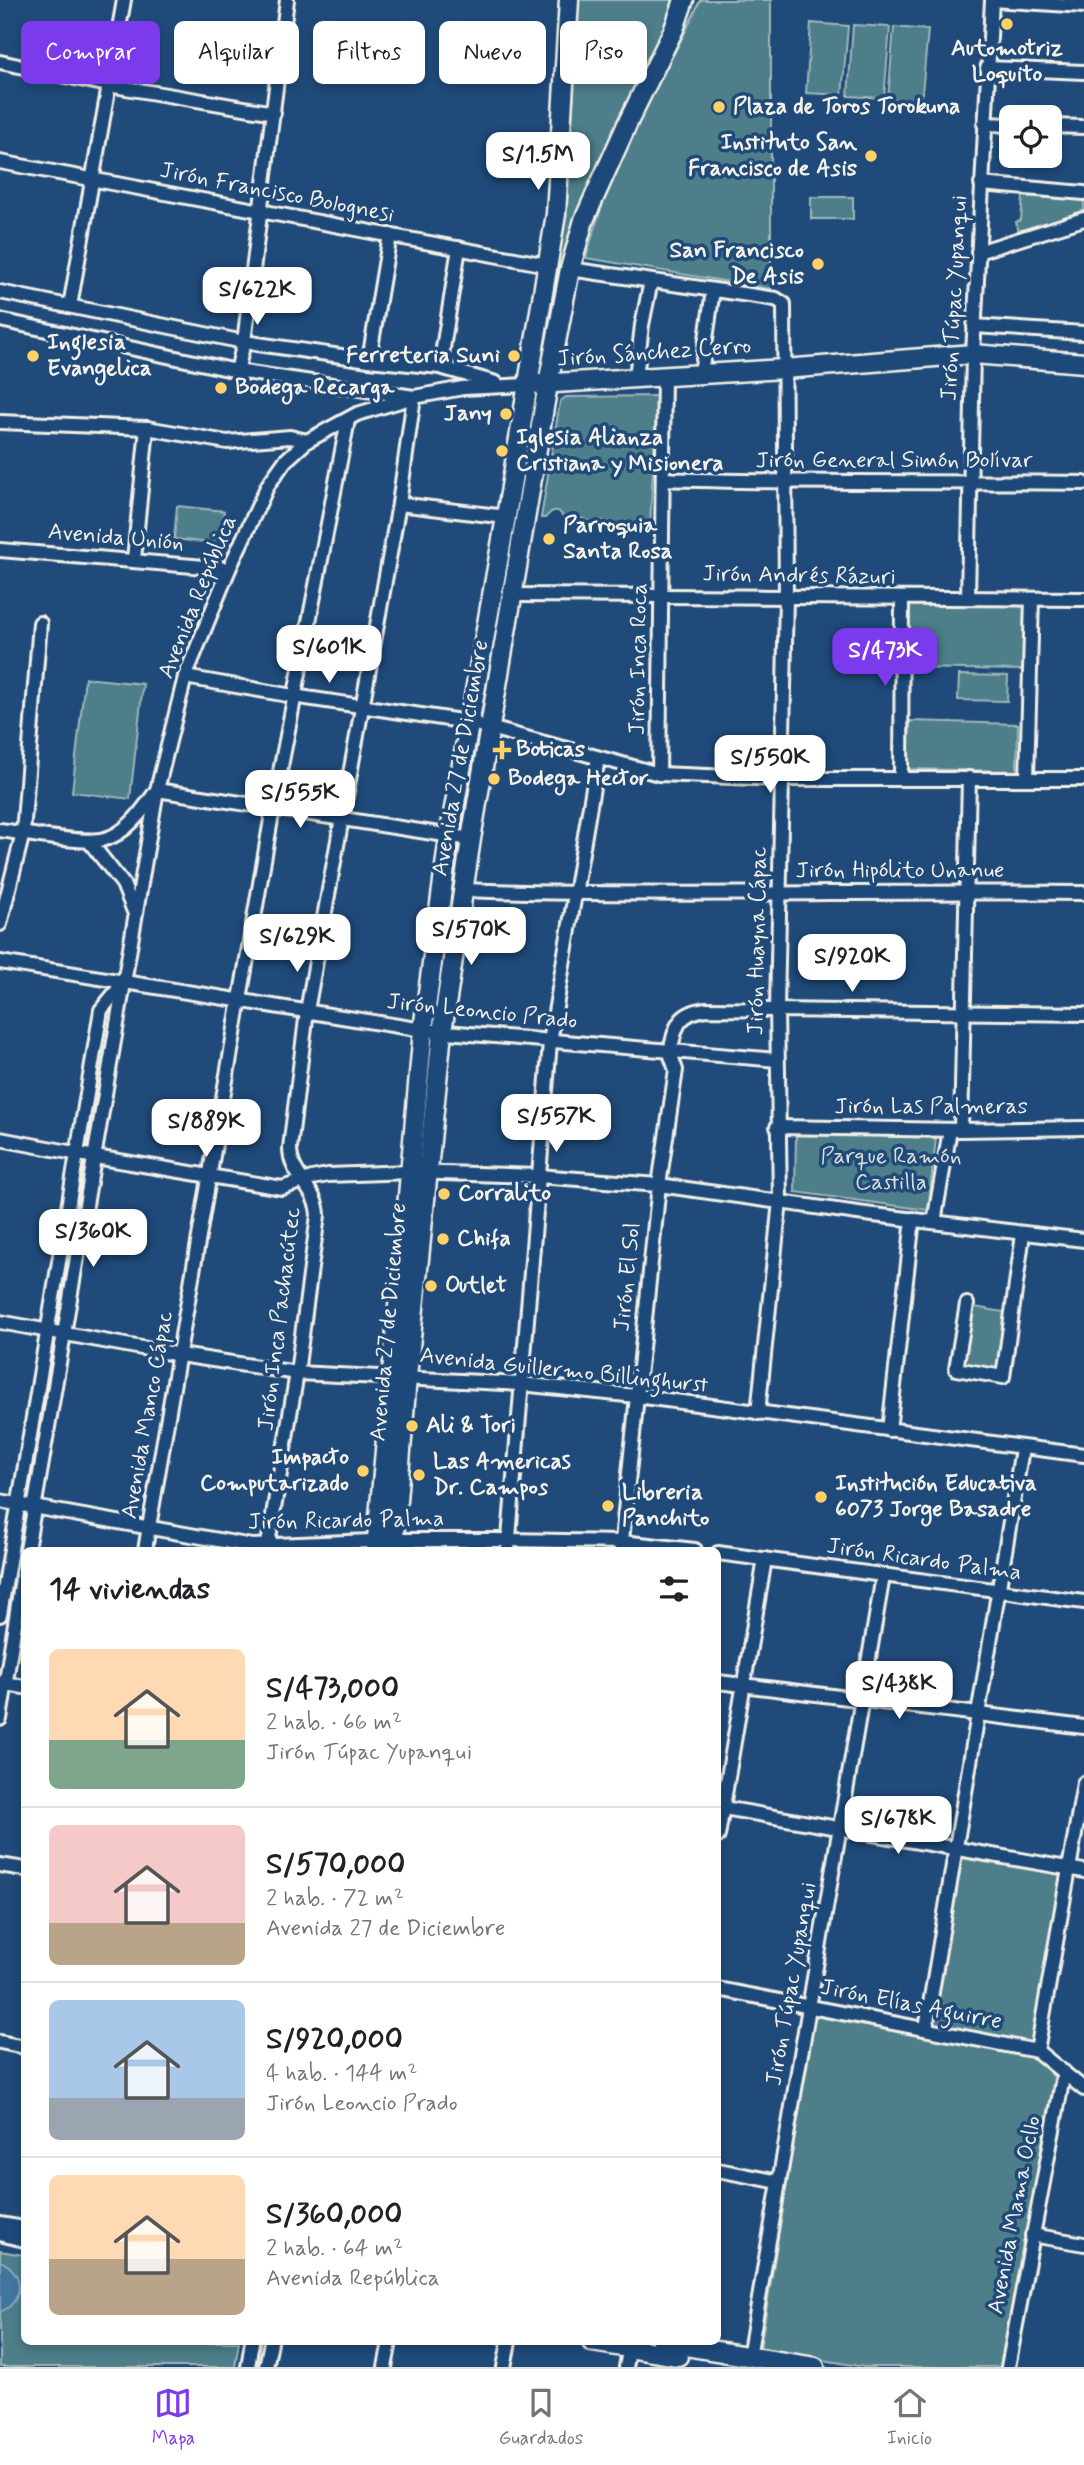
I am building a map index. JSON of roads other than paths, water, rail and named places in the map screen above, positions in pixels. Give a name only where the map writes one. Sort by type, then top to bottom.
[{"type":"street","points":[[70,306],[124,0]]},
{"type":"street","points":[[237,372],[244,342],[287,0]]},
{"type":"street","name":"Avenida 27 de Diciembre","points":[[385,1546],[400,1377],[410,1172],[423,1030],[449,837],[556,214],[569,0]]},
{"type":"street","name":"Avenida 27 de Diciembre","points":[[400,1377],[428,1173],[442,1032],[454,948],[548,384],[570,269],[584,220],[674,29],[684,0]]},
{"type":"street","points":[[992,0],[1084,5]]},
{"type":"street","name":"Jirón Túpac Yupanqui","points":[[968,598],[974,326],[992,0]]},
{"type":"street","points":[[0,62],[108,85],[274,113]]},
{"type":"street","points":[[987,68],[1084,72]]},
{"type":"street","points":[[984,124],[999,125]]},
{"type":"street","points":[[1062,126],[1084,127]]},
{"type":"street","name":"Jirón Francisco Bolognesi","points":[[0,162],[547,265]]},
{"type":"street","points":[[981,184],[1084,193]]},
{"type":"street","points":[[978,252],[1084,219]]},
{"type":"street","points":[[369,360],[390,235]]},
{"type":"street","points":[[440,367],[459,248]]},
{"type":"street","points":[[570,269],[713,290],[701,374]]},
{"type":"street","points":[[636,378],[642,325],[651,281]]},
{"type":"street","name":"Jirón Huayna Cápac","points":[[713,290],[781,301],[784,310],[786,597],[777,1008],[780,1201],[758,1413]]},
{"type":"street","points":[[0,292],[244,342],[440,367],[506,386]]},
{"type":"street","points":[[0,320],[237,372],[414,397],[463,388],[527,385]]},
{"type":"street","points":[[974,326],[1084,333]]},
{"type":"street","name":"Jirón Sánchez Cerro","points":[[527,385],[973,354],[1084,363]]},
{"type":"street","name":"Jirón Inca Roca","points":[[659,774],[664,376]]},
{"type":"street","name":"Avenida República","points":[[27,1547],[157,790],[185,677],[229,569],[268,485],[285,461],[307,441],[348,420],[382,405],[414,397]]},
{"type":"street","name":"Jirón Inca Pachacútec","points":[[267,1547],[297,1373],[318,1215],[316,1200],[293,1167],[290,1148],[307,1011],[399,504],[414,397]]},
{"type":"street","name":"Avenida Manco Cápac","points":[[146,1547],[293,696],[348,420]]},
{"type":"street","points":[[0,422],[147,428],[227,442],[290,437],[307,441]]},
{"type":"street","points":[[134,559],[147,428]]},
{"type":"street","name":"Jirón General Simón Bolívar","points":[[663,479],[786,483],[1084,483]]},
{"type":"street","points":[[399,504],[506,517]]},
{"type":"street","name":"Avenida Unión","points":[[0,550],[134,559],[229,569]]},
{"type":"street","name":"Jirón Andrés Rázuri","points":[[513,595],[1084,599]]},
{"type":"street","points":[[901,778],[902,598]]},
{"type":"street","points":[[1027,778],[1032,598]]},
{"type":"street","points":[[0,924],[3,900],[23,833],[40,623]]},
{"type":"street","points":[[185,677],[468,722],[659,774],[781,779],[1084,779]]},
{"type":"street","points":[[508,1546],[550,1042],[598,758]]},
{"type":"street","points":[[934,1222],[955,1130],[963,1014],[969,778]]},
{"type":"street","points":[[0,830],[89,841],[106,839],[126,828],[157,790],[471,839]]},
{"type":"street","points":[[89,841],[123,884],[135,916]]},
{"type":"street","name":"Jirón Hipólito Unanue","points":[[463,890],[575,894],[967,891],[1084,893]]},
{"type":"street","points":[[434,945],[454,948]]},
{"type":"street","name":"Jirón Leoncio Prado","points":[[0,962],[423,1030],[777,1060]]},
{"type":"street","name":"Avenida República","points":[[0,1615],[101,1010],[124,981]]},
{"type":"street","points":[[670,1053],[675,1029],[680,1020],[696,1010],[777,1008],[963,1014],[1084,1014]]},
{"type":"street","name":"Jirón El Sol","points":[[622,1546],[659,1185],[676,1070],[670,1053]]},
{"type":"street","name":"Jirón Las Palmeras","points":[[777,1127],[955,1130],[1084,1128]]},
{"type":"street","points":[[0,1139],[282,1188],[328,1175],[410,1172],[538,1176],[659,1185],[1084,1240]]},
{"type":"street","points":[[889,1430],[913,1219]]},
{"type":"street","points":[[967,1304],[956,1369],[1003,1377],[1023,1234]]},
{"type":"street","name":"Avenida Guillermo Billinghurst","points":[[0,1322],[297,1373],[521,1384],[636,1396],[1022,1449],[1084,1455]]},
{"type":"street","points":[[926,2028],[1022,1449]]},
{"type":"street","name":"Jirón Ricardo Palma","points":[[0,1501],[257,1547]]},
{"type":"street","name":"Jirón Ricardo Palma","points":[[346,1547],[640,1547]]},
{"type":"street","name":"Jirón Ricardo Palma","points":[[721,1553],[1084,1602]]},
{"type":"street","points":[[721,1803],[765,1559]]},
{"type":"street","name":"Jirón Túpac Yupanqui","points":[[746,2362],[883,1576]]},
{"type":"street","points":[[0,1719],[3,1683],[21,1583]]},
{"type":"street","points":[[721,1682],[1084,1727]]},
{"type":"street","points":[[3,1683],[21,1686]]},
{"type":"street","points":[[1037,2051],[1084,1783]]},
{"type":"street","points":[[721,1808],[1084,1871]]},
{"type":"street","points":[[0,1865],[21,1868]]},
{"type":"street","name":"Jirón Elías Aguirre","points":[[721,1990],[1037,2051],[1084,2089]]},
{"type":"street","points":[[0,2042],[21,2046]]},
{"type":"street","name":"Avenida Mama Ocllo","points":[[1008,2367],[1064,2072]]},
{"type":"street","points":[[721,2171],[779,2182]]},
{"type":"street","points":[[0,2224],[21,2228]]},
{"type":"street","points":[[0,2234],[21,2239]]},
{"type":"street","points":[[1032,2235],[1084,2244]]},
{"type":"street","points":[[248,2367],[252,2345]]},
{"type":"street","points":[[267,2367],[271,2345]]},
{"type":"street","points":[[385,2367],[389,2345]]},
{"type":"street","points":[[504,2367],[508,2345]]},
{"type":"street","points":[[626,2367],[630,2345],[746,2362],[816,2367]]},
{"type":"street","points":[[674,2345],[746,2362]]},
{"type":"water","points":[[0,2261],[14,2272],[19,2286],[14,2301],[0,2312]]},
{"type":"place","name":"Automotriz Loquito","points":[[1007,24]]},
{"type":"place","name":"Plaza de Toros Torokuna","points":[[719,107]]},
{"type":"place","name":"Instituto San Francisco de Asis","points":[[871,156]]},
{"type":"place","name":"San Francisco De Asis","points":[[818,264]]},
{"type":"place","name":"Inglesia Evangelica","points":[[33,356]]},
{"type":"place","name":"Ferreteria Suni","points":[[514,356]]},
{"type":"place","name":"Bodega Recarga","points":[[221,388]]},
{"type":"place","name":"Jany","points":[[506,414]]},
{"type":"place","name":"Iglesia Alianza Cristiana y Misionera","points":[[502,451]]},
{"type":"place","name":"Parroquia Santa Rosa","points":[[549,539]]},
{"type":"place","name":"Boticas","points":[[502,750]]},
{"type":"place","name":"Bodega Hector","points":[[494,779]]},
{"type":"place","name":"Corralito","points":[[444,1194]]},
{"type":"place","name":"Chifa","points":[[443,1239]]},
{"type":"place","name":"Outlet","points":[[431,1286]]},
{"type":"place","name":"Ali & Tori","points":[[412,1426]]},
{"type":"place","name":"Impacto Computarizado","points":[[363,1471]]},
{"type":"place","name":"Las Americas Dr. Campos","points":[[419,1475]]},
{"type":"place","name":"Institución Educativa 6073 Jorge Basadre","points":[[821,1497]]},
{"type":"place","name":"Libreria Panchito","points":[[608,1506]]},
{"type":"park label","name":"Parque Ramón Castilla","points":[[891,1170]]}]
